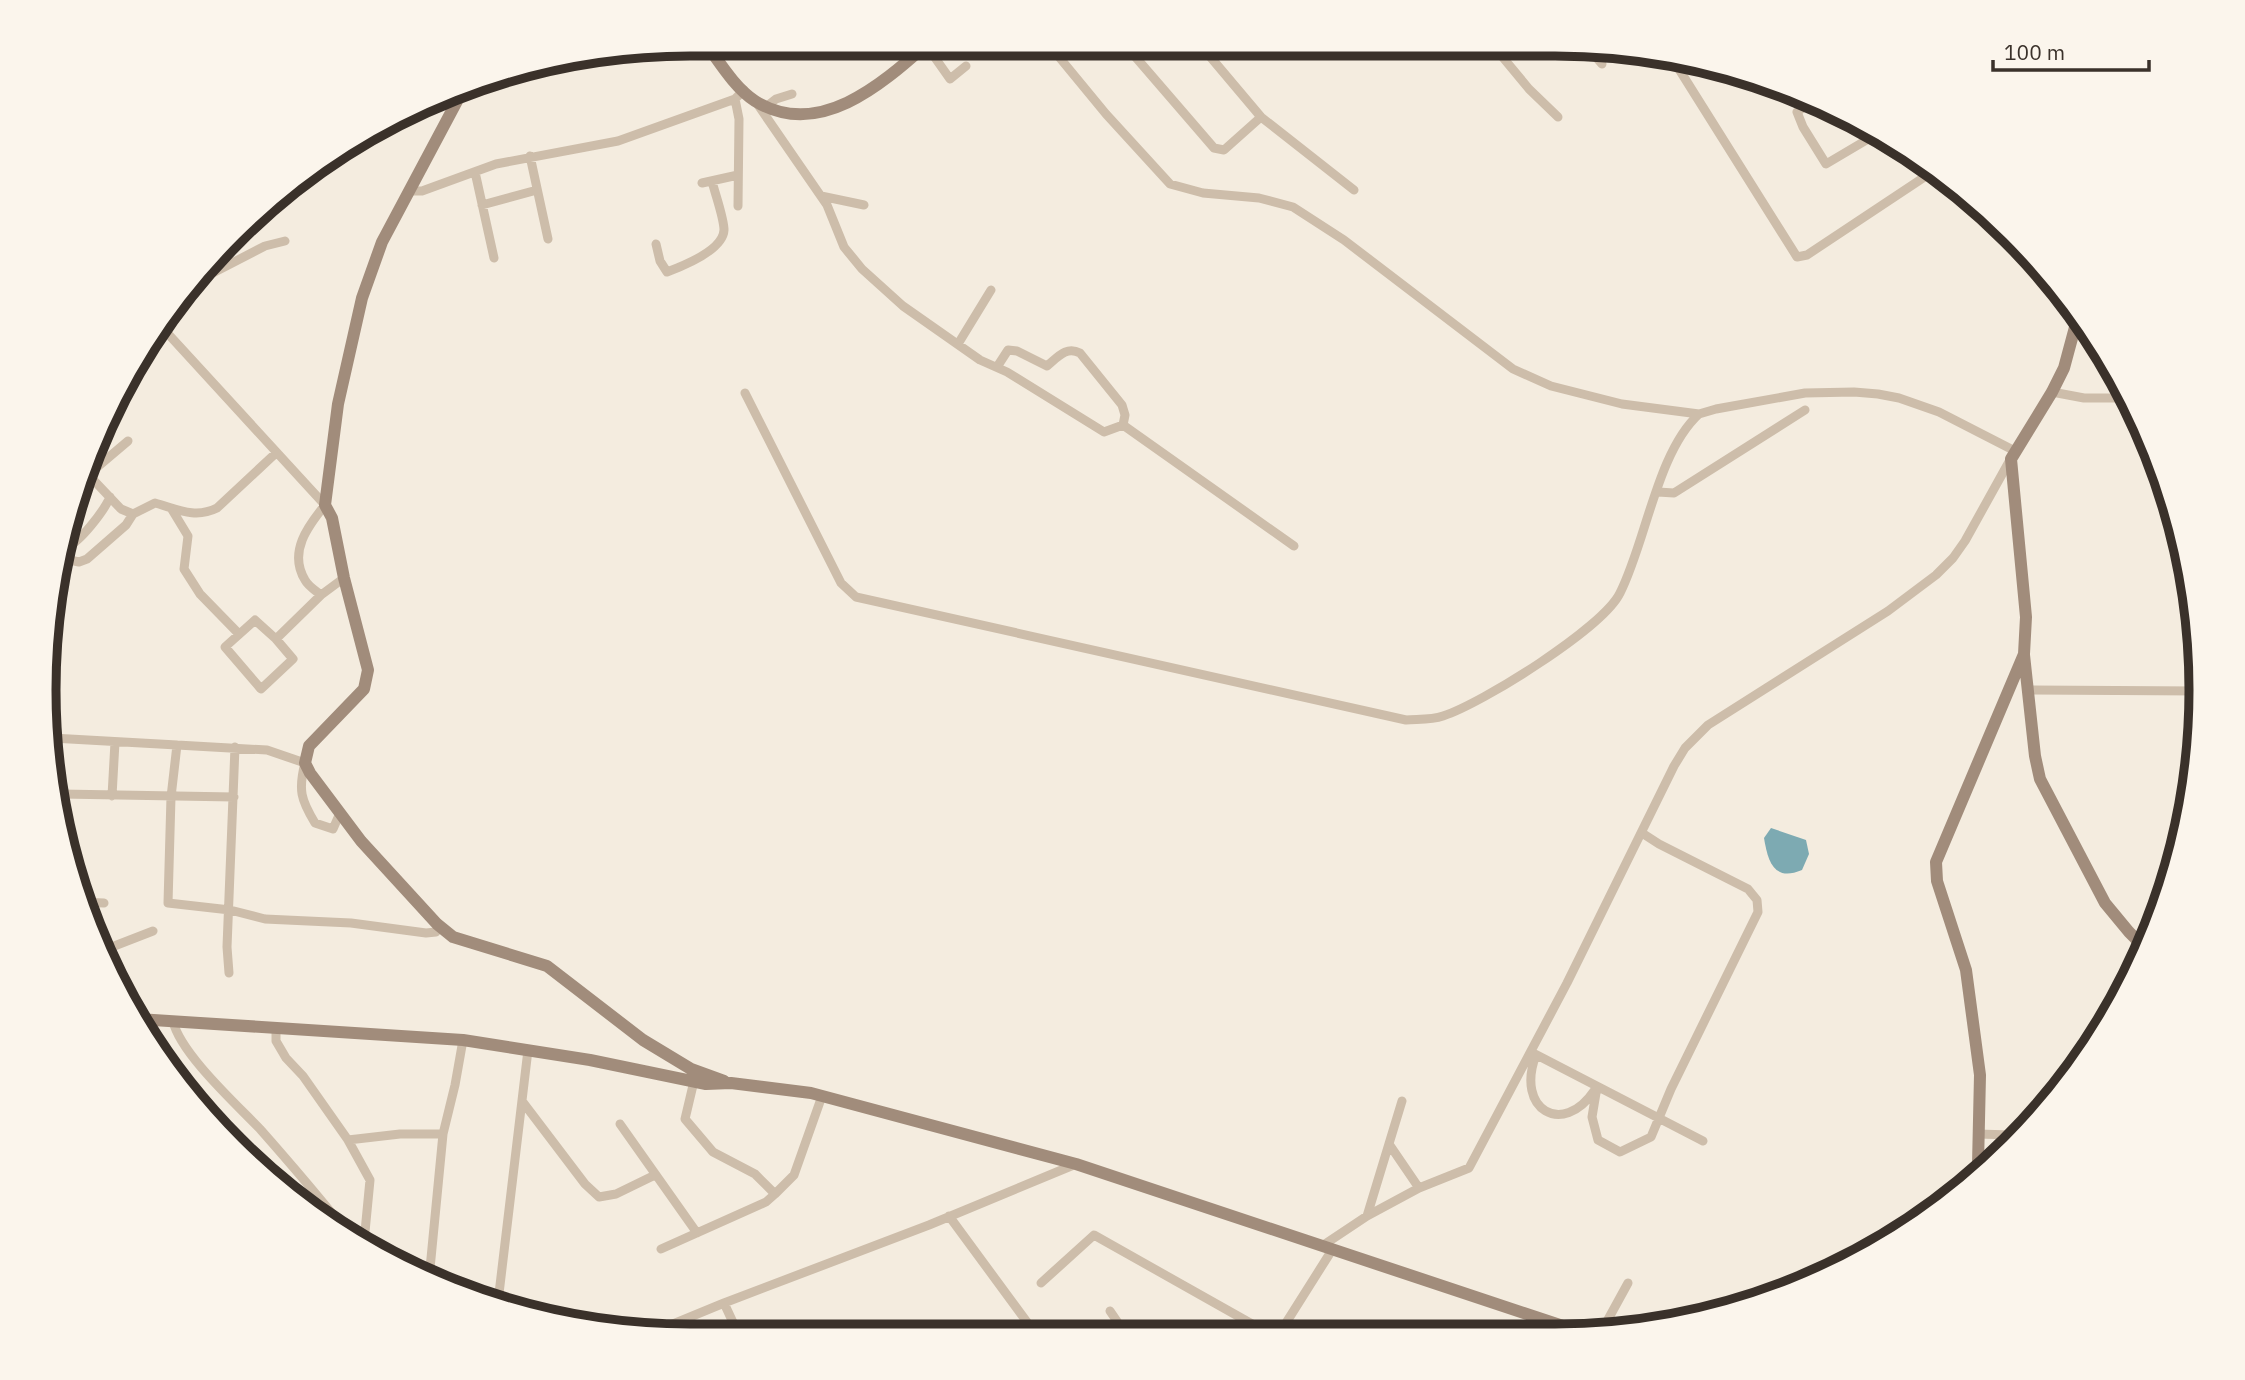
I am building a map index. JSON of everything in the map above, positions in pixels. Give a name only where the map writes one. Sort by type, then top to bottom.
[{"type":"street","points":[[714,56],[739,94],[738,206]]},
{"type":"street","points":[[409,191],[422,191],[530,156],[618,141],[739,94],[781,112],[818,113],[852,103],[914,56]]},
{"type":"street","points":[[934,56],[950,79],[966,66]]},
{"type":"street","points":[[1058,56],[1106,114],[1170,184],[1203,193],[1259,198],[1302,212],[1344,240],[1513,369],[1551,386],[1622,404],[1699,414],[1805,393],[1878,394],[1899,398],[1939,412],[2013,455]]},
{"type":"street","points":[[1135,56],[1214,148],[1224,150],[1261,117]]},
{"type":"street","points":[[1210,56],[1261,117],[1354,190]]},
{"type":"street","points":[[1502,56],[1529,89],[1558,117]]},
{"type":"street","points":[[1595,57],[1602,64]]},
{"type":"street","points":[[1678,68],[1797,257],[1807,255],[1926,176]]},
{"type":"street","points":[[767,106],[776,99],[792,94]]},
{"type":"street","points":[[321,595],[305,582],[298,550],[306,527],[325,505],[338,404],[362,298],[382,242],[457,100]]},
{"type":"street","points":[[755,100],[827,205],[844,247],[862,268],[903,306],[980,359],[1104,432],[1123,425]]},
{"type":"street","points":[[1804,107],[1797,112],[1826,164],[1868,139]]},
{"type":"street","points":[[530,156],[548,239]]},
{"type":"street","points":[[475,172],[494,258]]},
{"type":"street","points":[[656,244],[660,261],[667,272],[685,265],[719,242],[724,230],[707,182],[738,175]]},
{"type":"street","points":[[482,205],[537,190]]},
{"type":"street","points":[[821,196],[864,205]]},
{"type":"street","points":[[212,273],[265,246],[285,241]]},
{"type":"street","points":[[958,344],[991,290]]},
{"type":"street","points":[[1285,1324],[1327,1248],[1367,1216],[1419,1188],[1469,1168],[1533,1053],[1674,766],[1695,736],[1723,715],[1888,611],[1936,575],[1953,558],[2052,392],[2064,368],[2075,328]]},
{"type":"street","points":[[167,333],[325,505],[332,518],[344,578],[368,670],[364,689],[309,746],[300,781],[302,798],[315,823],[333,830],[348,825]]},
{"type":"street","points":[[997,368],[1008,350],[1017,351],[1047,366],[1067,350],[1073,349],[1080,353],[1122,405],[1125,415],[1123,425]]},
{"type":"street","points":[[2052,392],[2084,398],[2118,398]]},
{"type":"street","points":[[744,393],[841,583],[856,597],[1405,720],[1441,717],[1478,701],[1549,655],[1605,614],[1622,590],[1680,437],[1699,414]]},
{"type":"street","points":[[1658,492],[1674,494],[1805,410]]},
{"type":"street","points":[[1123,425],[1294,546]]},
{"type":"street","points":[[98,464],[128,441]]},
{"type":"street","points":[[70,560],[79,562],[87,559],[126,525],[133,514],[155,503],[196,514],[217,508],[276,453]]},
{"type":"street","points":[[2013,455],[2026,617],[2024,654],[2040,779],[2105,903],[2138,941]]},
{"type":"street","points":[[93,478],[121,509],[133,514]]},
{"type":"street","points":[[73,544],[82,532],[104,512],[110,497]]},
{"type":"street","points":[[171,508],[188,536],[184,569],[200,594],[239,634]]},
{"type":"street","points":[[276,639],[321,595],[344,578]]},
{"type":"street","points":[[255,620],[276,639],[293,659],[261,689],[225,647],[255,620]]},
{"type":"street","points":[[1978,1162],[1980,1075],[1966,970],[1937,881],[1936,862],[2024,654]]},
{"type":"street","points":[[2028,690],[2189,691]]},
{"type":"street","points":[[58,738],[267,750],[305,763],[348,825],[437,924],[453,937],[547,966],[643,1041],[691,1069],[731,1083]]},
{"type":"street","points":[[112,796],[115,742]]},
{"type":"street","points":[[177,746],[171,797],[167,903],[230,910],[265,919],[351,923],[436,932]]},
{"type":"street","points":[[229,973],[227,947],[235,747]]},
{"type":"street","points":[[65,794],[234,797]]},
{"type":"street","points":[[333,830],[340,813]]},
{"type":"street","points":[[1597,1087],[1592,1117],[1598,1140],[1620,1152],[1651,1137],[1749,933],[1758,906],[1757,900],[1748,889],[1642,833]]},
{"type":"street","points":[[93,902],[104,902]]},
{"type":"street","points":[[111,947],[153,931]]},
{"type":"street","points":[[149,1020],[463,1040],[590,1060],[706,1084],[731,1083],[822,1096],[1076,1164],[1557,1324]]},
{"type":"street","points":[[173,1021],[175,1031],[194,1058],[330,1211]]},
{"type":"street","points":[[276,1028],[276,1041],[286,1058],[303,1076],[348,1140],[370,1180],[365,1234]]},
{"type":"street","points":[[430,1268],[443,1134],[463,1040]]},
{"type":"street","points":[[499,1294],[528,1050]]},
{"type":"street","points":[[1533,1053],[1703,1141]]},
{"type":"street","points":[[1533,1053],[1530,1090],[1545,1112],[1570,1112],[1583,1105],[1597,1087]]},
{"type":"street","points":[[694,1082],[685,1119],[713,1152],[755,1174],[775,1194]]},
{"type":"street","points":[[661,1249],[766,1202],[775,1194],[794,1175],[822,1096]]},
{"type":"street","points":[[522,1101],[585,1184],[599,1197],[616,1194],[655,1175]]},
{"type":"street","points":[[1367,1216],[1402,1101]]},
{"type":"street","points":[[620,1124],[697,1233]]},
{"type":"street","points":[[348,1140],[400,1134],[443,1134]]},
{"type":"street","points":[[1979,1134],[2006,1135]]},
{"type":"street","points":[[1389,1144],[1419,1188]]},
{"type":"street","points":[[677,1324],[1076,1164]]},
{"type":"street","points":[[949,1216],[1029,1324]]},
{"type":"street","points":[[1041,1283],[1094,1235],[1250,1324]]},
{"type":"street","points":[[1607,1322],[1628,1283]]},
{"type":"street","points":[[724,1303],[734,1324]]},
{"type":"street","points":[[1110,1311],[1119,1324]]},
{"type":"water","points":[[1771,828],[1806,840],[1809,854],[1802,870],[1785,873],[1774,868],[1764,838]]}]
